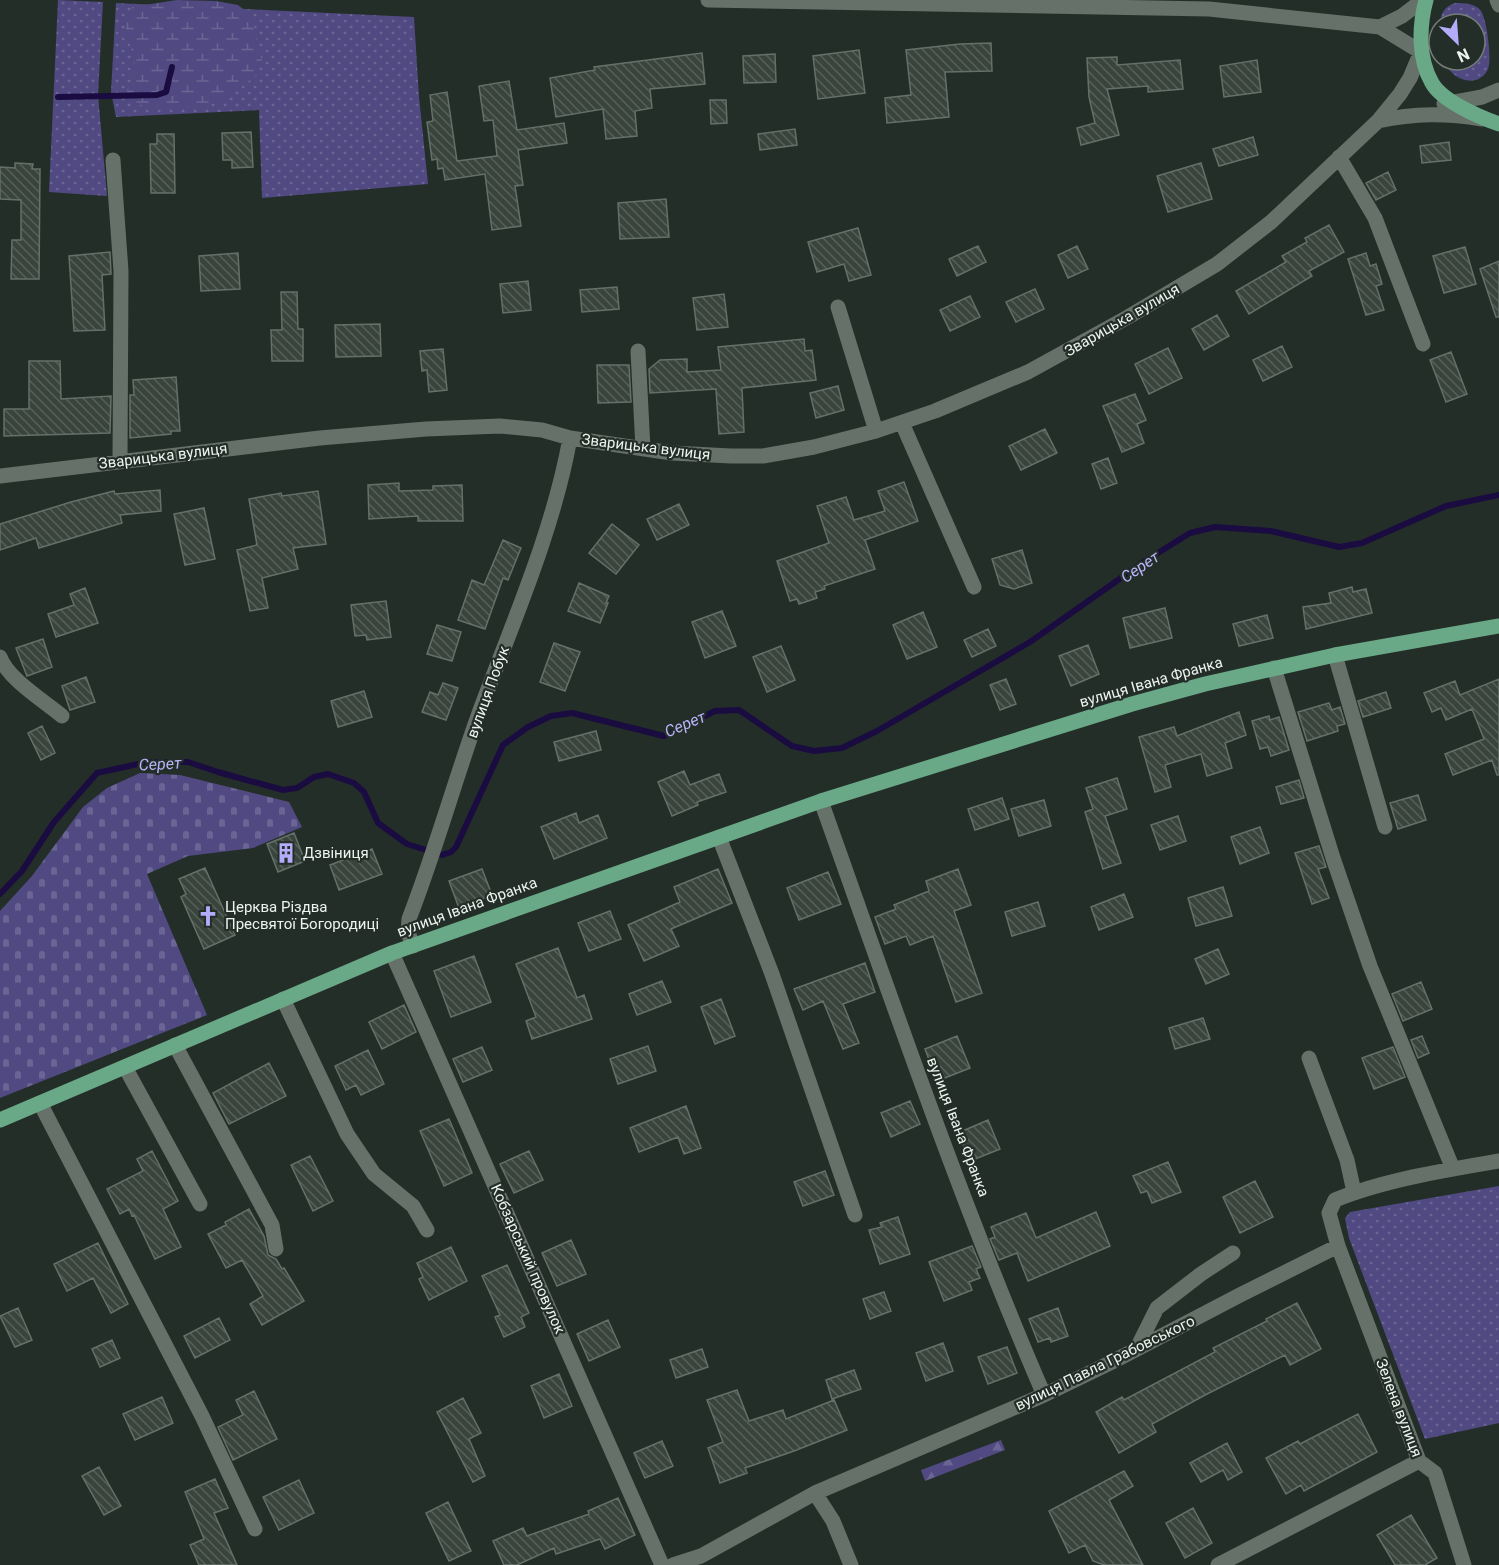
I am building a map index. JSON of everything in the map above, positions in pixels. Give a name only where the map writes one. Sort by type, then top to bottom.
[{"type":"main road","points":[[1424,0],[1421,52],[1431,83],[1453,102],[1494,122]]},
{"type":"main road","name":"вулиця Івана Франка","points":[[0,1120],[392,953],[820,801],[1132,704],[1335,655],[1499,626]]},
{"type":"street","points":[[708,0],[1012,3],[1209,9],[1380,27],[1421,52]]},
{"type":"street","points":[[1380,27],[1402,16],[1424,0]]},
{"type":"street","points":[[1497,0],[1499,4]]},
{"type":"street","name":"Зварицька вулиця","points":[[0,476],[320,438],[426,429],[500,426],[542,430],[570,438],[682,454],[763,456],[814,447],[876,431],[902,423],[1028,372],[1207,270],[1271,222],[1378,121],[1410,78],[1421,52]]},
{"type":"street","points":[[1409,114],[1482,97],[1499,90]]},
{"type":"street","name":"Зварицька вулиця","points":[[1378,121],[1409,114],[1440,114],[1494,122]]},
{"type":"street","points":[[1339,157],[1375,218],[1423,344]]},
{"type":"street","points":[[113,160],[121,271],[120,461]]},
{"type":"street","points":[[838,307],[876,431]]},
{"type":"street","points":[[638,351],[643,449]]},
{"type":"street","points":[[902,423],[974,587]]},
{"type":"street","name":"вулиця Побук","points":[[413,946],[408,932],[409,919],[437,844],[476,722],[541,545],[564,472],[570,438]]},
{"type":"street","points":[[1335,655],[1385,827]]},
{"type":"street","points":[[1,664],[23,685],[63,716]]},
{"type":"street","points":[[1274,668],[1333,858],[1370,966],[1452,1169]]},
{"type":"street","name":"вулиця Івана Франка","points":[[820,801],[927,1098],[1001,1292],[1044,1395]]},
{"type":"street","points":[[719,837],[772,974],[855,1215]]},
{"type":"street","name":"Кобзарський провулок","points":[[392,953],[662,1565]]},
{"type":"street","points":[[283,999],[347,1134],[374,1174],[413,1206],[427,1230]]},
{"type":"street","points":[[175,1045],[272,1225],[276,1249]]},
{"type":"street","points":[[1309,1058],[1347,1160],[1354,1192]]},
{"type":"street","points":[[125,1066],[200,1204]]},
{"type":"street","points":[[40,1103],[202,1416],[255,1529]]},
{"type":"street","points":[[1338,1246],[1329,1213],[1335,1200],[1354,1192],[1452,1169],[1499,1161]]},
{"type":"street","name":"вулиця Павла Грабовського","points":[[673,1565],[701,1556],[815,1493],[1044,1395],[1338,1246]]},
{"type":"street","name":"Зелена вулиця","points":[[1338,1246],[1419,1461],[1435,1473],[1464,1565]]},
{"type":"street","points":[[1137,1348],[1157,1308],[1233,1253]]},
{"type":"street","points":[[1218,1565],[1419,1461]]},
{"type":"street","points":[[815,1493],[833,1521],[851,1565]]},
{"type":"green space","points":[[58,0],[103,2],[98,95],[107,196],[49,192]]},
{"type":"green space","points":[[177,0],[216,1],[238,5],[249,14],[254,25],[262,61],[256,75],[221,101],[205,106],[150,107],[131,103],[127,90],[133,77],[134,63],[126,32],[127,16],[132,7]]},
{"type":"green space","points":[[116,3],[414,17],[428,184],[262,198],[259,110],[116,117],[111,92]]},
{"type":"green space","points":[[1455,3],[1466,3],[1476,6],[1481,12],[1444,12],[1448,6]]},
{"type":"green space","points":[[1487,35],[1489,51],[1487,71]]},
{"type":"green space","points":[[1451,72],[1486,72],[1482,77],[1470,81]]},
{"type":"green space","points":[[140,773],[180,775],[289,802],[302,827],[253,848],[188,856],[147,874],[207,1015],[0,1098],[0,911],[32,876],[83,807],[107,788]]},
{"type":"green space","points":[[1499,1186],[1499,1423],[1425,1439],[1349,1238],[1345,1218],[1350,1212]]},
{"type":"green space","points":[[1001,1440],[1005,1450],[925,1481],[921,1470]]},
{"type":"building","points":[[991,43],[992,71],[945,72],[949,117],[887,123],[885,98],[911,95],[906,50]]},
{"type":"building","points":[[859,50],[865,93],[818,99],[813,56]]},
{"type":"building","points":[[702,53],[705,84],[650,89],[652,108],[635,111],[637,136],[606,139],[603,109],[556,117],[550,78],[595,70],[594,67]]},
{"type":"building","points":[[775,54],[776,82],[744,83],[743,56]]},
{"type":"building","points":[[1117,57],[1117,65],[1180,60],[1183,89],[1148,92],[1148,86],[1107,89],[1119,135],[1081,145],[1077,128],[1095,123],[1089,97],[1087,58]]},
{"type":"building","points":[[1257,60],[1261,92],[1224,97],[1220,66]]},
{"type":"building","points":[[509,81],[517,130],[564,123],[567,143],[518,150],[523,185],[515,186],[521,226],[492,230],[485,174],[445,180],[443,168],[438,169],[437,159],[432,160],[427,122],[433,121],[430,95],[447,92],[457,161],[497,156],[493,120],[484,121],[479,86]]},
{"type":"building","points":[[710,100],[726,100],[727,123],[711,124]]},
{"type":"building","points":[[795,129],[797,145],[760,150],[758,134]]},
{"type":"building","points":[[251,132],[253,167],[232,168],[232,160],[223,160],[222,133]]},
{"type":"building","points":[[157,134],[174,134],[175,193],[151,193],[150,144],[157,144]]},
{"type":"building","points":[[1253,137],[1258,155],[1219,166],[1213,149]]},
{"type":"building","points":[[1449,142],[1451,160],[1422,163],[1420,146]]},
{"type":"building","points":[[15,163],[33,164],[32,169],[40,169],[39,279],[11,279],[12,240],[21,240],[21,200],[0,199],[0,167],[15,168]]},
{"type":"building","points":[[1201,163],[1212,199],[1168,212],[1157,176]]},
{"type":"building","points":[[1388,172],[1396,190],[1376,200],[1366,183]]},
{"type":"building","points":[[666,199],[669,237],[620,239],[618,203]]},
{"type":"building","points":[[1329,225],[1344,252],[1309,271],[1312,276],[1249,314],[1236,291],[1286,262],[1282,256],[1307,242],[1305,238]]},
{"type":"building","points":[[858,228],[871,275],[849,281],[844,264],[817,272],[808,242]]},
{"type":"building","points":[[978,246],[986,262],[957,276],[949,259]]},
{"type":"building","points":[[1077,246],[1088,269],[1068,278],[1058,255]]},
{"type":"building","points":[[1465,247],[1476,284],[1444,293],[1433,256]]},
{"type":"building","points":[[110,252],[111,274],[102,275],[105,330],[74,331],[69,256]]},
{"type":"building","points":[[238,253],[240,289],[201,291],[199,256]]},
{"type":"building","points":[[1366,253],[1370,266],[1376,264],[1382,284],[1376,286],[1384,310],[1366,315],[1348,259]]},
{"type":"building","points":[[1499,261],[1499,317],[1496,317],[1480,269]]},
{"type":"building","points":[[528,281],[531,310],[503,313],[500,284]]},
{"type":"building","points":[[617,287],[619,309],[582,312],[580,290]]},
{"type":"building","points":[[1035,289],[1044,309],[1016,322],[1006,302]]},
{"type":"building","points":[[281,292],[297,292],[298,329],[303,329],[303,361],[272,361],[271,330],[282,330]]},
{"type":"building","points":[[724,294],[728,327],[697,330],[693,298]]},
{"type":"building","points":[[970,296],[980,317],[950,331],[940,310]]},
{"type":"building","points":[[1217,315],[1229,336],[1204,350],[1192,329]]},
{"type":"building","points":[[380,324],[381,356],[336,357],[335,325]]},
{"type":"building","points":[[804,339],[805,351],[812,350],[816,380],[742,388],[744,432],[719,434],[716,389],[650,393],[649,369],[660,360],[687,359],[687,372],[721,370],[718,347]]},
{"type":"building","points":[[1282,346],[1292,367],[1263,381],[1253,360]]},
{"type":"building","points":[[1168,348],[1182,378],[1149,394],[1135,364]]},
{"type":"building","points":[[443,349],[447,390],[429,392],[427,370],[422,371],[420,351]]},
{"type":"building","points":[[1451,352],[1467,394],[1446,402],[1430,360]]},
{"type":"building","points":[[29,361],[60,361],[61,399],[111,396],[110,433],[4,436],[4,409],[29,409]]},
{"type":"building","points":[[597,365],[629,365],[631,402],[598,403]]},
{"type":"building","points":[[176,377],[180,431],[130,438],[130,395],[134,395],[133,380]]},
{"type":"building","points":[[838,386],[844,410],[816,418],[810,393]]},
{"type":"building","points":[[1135,394],[1146,420],[1137,424],[1144,443],[1122,452],[1103,406]]},
{"type":"building","points":[[1045,429],[1057,453],[1021,470],[1009,446]]},
{"type":"building","points":[[1108,458],[1117,483],[1101,489],[1092,464]]},
{"type":"building","points":[[904,482],[918,521],[865,540],[875,569],[824,586],[825,589],[815,592],[817,598],[799,604],[797,599],[790,601],[777,561],[829,543],[817,506],[846,497],[854,520],[885,511],[878,491]]},
{"type":"building","points":[[399,483],[399,491],[433,490],[433,486],[462,485],[463,521],[418,521],[418,516],[369,519],[368,485]]},
{"type":"building","points":[[160,490],[161,511],[120,515],[122,523],[39,548],[36,538],[0,550],[0,524],[114,491],[115,494]]},
{"type":"building","points":[[318,491],[326,544],[293,548],[298,569],[262,578],[268,608],[250,611],[237,550],[257,545],[249,499],[281,493],[282,496]]},
{"type":"building","points":[[679,504],[689,525],[657,540],[647,519]]},
{"type":"building","points":[[204,508],[215,559],[185,565],[174,514]]},
{"type":"building","points":[[612,524],[639,545],[616,574],[589,553]]},
{"type":"building","points":[[503,540],[521,548],[508,580],[503,578],[485,629],[458,620],[472,580],[484,585]]},
{"type":"building","points":[[1022,550],[1032,583],[1014,589],[1000,585],[992,559]]},
{"type":"building","points":[[579,583],[609,596],[600,623],[568,611]]},
{"type":"building","points":[[1352,587],[1353,592],[1366,589],[1372,613],[1306,629],[1303,607],[1331,603],[1329,593]]},
{"type":"building","points":[[85,588],[98,623],[56,637],[48,614],[74,605],[70,594]]},
{"type":"building","points":[[386,601],[391,637],[367,640],[366,635],[355,636],[351,605]]},
{"type":"building","points":[[1165,608],[1172,638],[1130,648],[1123,618]]},
{"type":"building","points":[[722,611],[736,646],[705,658],[692,622]]},
{"type":"building","points":[[923,612],[937,647],[907,659],[893,625]]},
{"type":"building","points":[[1267,615],[1273,638],[1239,646],[1233,624]]},
{"type":"building","points":[[437,625],[461,632],[452,661],[427,654]]},
{"type":"building","points":[[988,629],[996,646],[972,657],[964,640]]},
{"type":"building","points":[[43,639],[52,667],[27,676],[16,648]]},
{"type":"building","points":[[554,643],[580,652],[565,691],[540,682]]},
{"type":"building","points":[[1088,645],[1099,674],[1071,686],[1059,656]]},
{"type":"building","points":[[781,646],[795,680],[767,692],[753,657]]},
{"type":"building","points":[[86,677],[95,702],[70,710],[62,686]]},
{"type":"building","points":[[1006,679],[1016,704],[1000,710],[990,685]]},
{"type":"building","points":[[1499,679],[1499,775],[1497,775],[1492,760],[1453,775],[1445,754],[1484,739],[1472,709],[1446,720],[1441,708],[1432,712],[1424,693],[1455,681],[1460,695]]},
{"type":"building","points":[[443,683],[458,688],[446,720],[422,712],[430,692],[438,695]]},
{"type":"building","points":[[364,691],[372,717],[338,727],[331,701]]},
{"type":"building","points":[[1386,692],[1391,708],[1363,717],[1358,701]]},
{"type":"building","points":[[1329,703],[1332,710],[1340,707],[1345,724],[1337,726],[1338,731],[1307,741],[1298,712]]},
{"type":"building","points":[[1239,712],[1246,735],[1225,743],[1232,768],[1207,776],[1201,754],[1165,765],[1171,787],[1155,792],[1139,737],[1174,727],[1177,736]]},
{"type":"building","points":[[1269,716],[1270,720],[1279,717],[1289,750],[1271,756],[1268,747],[1260,749],[1252,721]]},
{"type":"building","points":[[42,726],[55,753],[41,760],[28,733]]},
{"type":"building","points":[[596,731],[601,750],[559,761],[554,742]]},
{"type":"building","points":[[684,771],[690,785],[719,774],[726,792],[697,802],[698,805],[672,816],[658,782]]},
{"type":"building","points":[[1117,778],[1127,809],[1105,816],[1121,863],[1103,869],[1085,812],[1093,809],[1086,788]]},
{"type":"building","points":[[1299,780],[1304,798],[1281,804],[1276,787]]},
{"type":"building","points":[[1418,795],[1426,820],[1398,829],[1390,803]]},
{"type":"building","points":[[1002,798],[1009,819],[975,830],[968,809]]},
{"type":"building","points":[[1044,800],[1051,826],[1019,836],[1011,809]]},
{"type":"building","points":[[576,813],[579,823],[598,815],[607,838],[554,859],[541,827]]},
{"type":"building","points":[[1178,816],[1186,841],[1160,850],[1151,825]]},
{"type":"building","points":[[1260,827],[1269,853],[1240,864],[1231,837]]},
{"type":"building","name":"Дзвіниця","points":[[294,833],[305,861],[278,872],[267,844]]},
{"type":"building","points":[[1319,846],[1326,867],[1318,869],[1329,898],[1312,904],[1295,853]]},
{"type":"building","points":[[372,849],[382,874],[339,890],[330,865]]},
{"type":"building","name":"Церква Різдва Пресвятої Богородиці","points":[[205,868],[235,935],[204,949],[181,897],[186,894],[179,879]]},
{"type":"building","points":[[482,869],[492,895],[459,908],[449,881]]},
{"type":"building","points":[[718,869],[732,903],[671,929],[679,946],[644,961],[628,925],[680,902],[674,887]]},
{"type":"building","points":[[958,869],[971,905],[954,911],[982,993],[956,1002],[933,936],[910,945],[906,936],[885,944],[875,917],[896,909],[894,905],[929,891],[926,881]]},
{"type":"building","points":[[828,872],[841,904],[799,920],[787,888]]},
{"type":"building","points":[[1223,887],[1232,916],[1196,926],[1188,898]]},
{"type":"building","points":[[1124,894],[1133,917],[1099,930],[1091,907]]},
{"type":"building","points":[[1038,902],[1045,926],[1012,936],[1005,912]]},
{"type":"building","points":[[610,911],[621,939],[589,951],[578,923]]},
{"type":"building","points":[[558,948],[577,998],[584,995],[592,1019],[532,1039],[526,1021],[536,1017],[516,964]]},
{"type":"building","points":[[1218,949],[1229,974],[1206,984],[1195,959]]},
{"type":"building","points":[[474,956],[491,1002],[451,1017],[434,971]]},
{"type":"building","points":[[865,963],[875,992],[843,1004],[859,1043],[843,1049],[823,1001],[803,1010],[794,989]]},
{"type":"building","points":[[662,981],[671,1002],[637,1015],[629,994]]},
{"type":"building","points":[[1421,982],[1432,1009],[1403,1021],[1392,994]]},
{"type":"building","points":[[721,999],[735,1036],[715,1044],[701,1007]]},
{"type":"building","points":[[404,1005],[416,1032],[382,1049],[369,1022]]},
{"type":"building","points":[[1203,1018],[1210,1039],[1175,1049],[1169,1028]]},
{"type":"building","points":[[957,1036],[970,1068],[937,1081],[925,1049]]},
{"type":"building","points":[[1422,1036],[1429,1053],[1418,1058],[1411,1040]]},
{"type":"building","points":[[648,1046],[656,1071],[618,1084],[610,1059]]},
{"type":"building","points":[[482,1047],[492,1070],[463,1082],[453,1059]]},
{"type":"building","points":[[1393,1047],[1405,1077],[1374,1089],[1362,1058]]},
{"type":"building","points":[[368,1050],[384,1084],[361,1095],[356,1085],[346,1090],[335,1066]]},
{"type":"building","points":[[269,1063],[286,1096],[229,1124],[213,1093]]},
{"type":"building","points":[[910,1101],[920,1124],[891,1137],[881,1113]]},
{"type":"building","points":[[686,1106],[701,1148],[684,1154],[678,1137],[639,1152],[630,1128]]},
{"type":"building","points":[[449,1119],[472,1173],[444,1186],[420,1131]]},
{"type":"building","points":[[988,1120],[1000,1149],[970,1161],[958,1133]]},
{"type":"building","points":[[152,1151],[178,1201],[163,1209],[181,1247],[155,1259],[134,1215],[132,1216],[129,1209],[120,1214],[107,1189],[143,1171],[137,1159]]},
{"type":"building","points":[[529,1151],[543,1180],[514,1193],[500,1164]]},
{"type":"building","points":[[310,1156],[333,1201],[313,1211],[291,1165]]},
{"type":"building","points":[[1168,1162],[1181,1192],[1152,1203],[1147,1191],[1141,1193],[1133,1176]]},
{"type":"building","points":[[825,1171],[834,1195],[803,1206],[794,1182]]},
{"type":"building","points":[[1255,1181],[1273,1217],[1240,1233],[1223,1197]]},
{"type":"building","points":[[249,1209],[264,1236],[268,1255],[276,1259],[282,1269],[284,1268],[304,1301],[262,1325],[250,1304],[263,1296],[242,1260],[226,1268],[208,1234]]},
{"type":"building","points":[[1096,1212],[1110,1246],[1028,1281],[1017,1253],[999,1260],[990,1239],[995,1237],[991,1227],[1026,1213],[1036,1238]]},
{"type":"building","points":[[898,1217],[910,1254],[880,1264],[869,1230],[882,1227],[880,1223]]},
{"type":"building","points":[[571,1240],[586,1274],[557,1286],[542,1253]]},
{"type":"building","points":[[98,1243],[128,1304],[111,1313],[93,1278],[67,1291],[54,1264]]},
{"type":"building","points":[[972,1246],[981,1267],[976,1269],[980,1278],[969,1282],[972,1290],[944,1301],[929,1262]]},
{"type":"building","points":[[451,1247],[467,1281],[429,1300],[419,1279],[423,1277],[417,1263]]},
{"type":"building","points":[[507,1265],[529,1313],[521,1317],[525,1327],[504,1337],[495,1317],[500,1315],[482,1276]]},
{"type":"building","points":[[884,1292],[891,1311],[870,1319],[863,1299]]},
{"type":"building","points":[[1297,1303],[1321,1349],[1290,1365],[1285,1355],[1205,1395],[1152,1424],[1156,1432],[1119,1453],[1096,1412],[1122,1397],[1124,1400],[1215,1352],[1213,1348]]},
{"type":"building","points":[[18,1308],[32,1340],[15,1347],[0,1316]]},
{"type":"building","points":[[1058,1308],[1068,1336],[1051,1342],[1050,1338],[1038,1342],[1029,1319]]},
{"type":"building","points":[[219,1318],[230,1340],[195,1358],[184,1336]]},
{"type":"building","points":[[608,1320],[620,1347],[589,1361],[577,1334]]},
{"type":"building","points":[[112,1340],[120,1358],[100,1367],[92,1349]]},
{"type":"building","points":[[943,1343],[953,1371],[926,1381],[916,1353]]},
{"type":"building","points":[[1007,1347],[1017,1373],[988,1384],[978,1357]]},
{"type":"building","points":[[702,1349],[708,1367],[676,1378],[670,1360]]},
{"type":"building","points":[[854,1370],[861,1389],[832,1399],[826,1380]]},
{"type":"building","points":[[559,1374],[572,1406],[544,1418],[531,1386]]},
{"type":"building","points":[[737,1390],[749,1421],[783,1410],[786,1419],[834,1400],[847,1430],[745,1468],[747,1473],[720,1483],[708,1448],[723,1442],[707,1400]]},
{"type":"building","points":[[254,1391],[277,1439],[233,1460],[218,1427],[243,1415],[236,1400]]},
{"type":"building","points":[[162,1397],[173,1423],[135,1440],[123,1414]]},
{"type":"building","points":[[463,1398],[481,1433],[469,1439],[485,1476],[473,1482],[437,1412]]},
{"type":"building","points":[[1358,1414],[1377,1452],[1304,1491],[1301,1485],[1286,1494],[1266,1458],[1298,1441],[1300,1444]]},
{"type":"building","points":[[662,1441],[673,1466],[645,1478],[634,1453]]},
{"type":"building","points":[[1227,1443],[1242,1472],[1228,1480],[1223,1470],[1201,1482],[1190,1463]]},
{"type":"building","points":[[99,1467],[121,1506],[104,1515],[82,1476]]},
{"type":"building","points":[[1124,1471],[1133,1486],[1109,1500],[1143,1565],[1104,1565],[1093,1561],[1085,1545],[1069,1553],[1049,1511]]},
{"type":"building","points":[[215,1479],[228,1508],[214,1513],[237,1565],[199,1565],[190,1545],[204,1539],[185,1492]]},
{"type":"building","points":[[299,1480],[314,1513],[279,1530],[263,1497]]},
{"type":"building","points":[[618,1498],[635,1535],[605,1549],[600,1539],[556,1554],[554,1548],[517,1565],[504,1565],[493,1541],[523,1528],[527,1536],[589,1514],[588,1511]]},
{"type":"building","points":[[448,1502],[471,1551],[449,1561],[426,1513]]},
{"type":"building","points":[[1193,1508],[1212,1543],[1185,1558],[1166,1523]]},
{"type":"building","points":[[1411,1515],[1437,1558],[1425,1565],[1395,1565],[1377,1535]]},
{"type":"waterway","points":[[58,97],[157,95],[166,92],[172,67]]},
{"type":"waterway","name":"Серет","points":[[0,894],[22,871],[54,822],[97,773],[147,762],[188,762],[283,790],[297,788],[314,777],[328,774],[354,783],[364,792],[378,823],[407,844],[442,855],[451,852],[456,847],[503,745],[528,727],[551,716],[572,713],[664,736],[715,711],[739,710],[792,746],[814,751],[842,748],[877,731],[1030,642],[1145,561],[1190,533],[1215,527],[1271,531],[1339,547],[1362,543],[1446,506],[1499,495]]},
{"type":"place","name":"Дзвіниця","points":[[286,853]]},
{"type":"place","name":"Церква Різдва Пресвятої Богородиці","points":[[208,916]]}]
